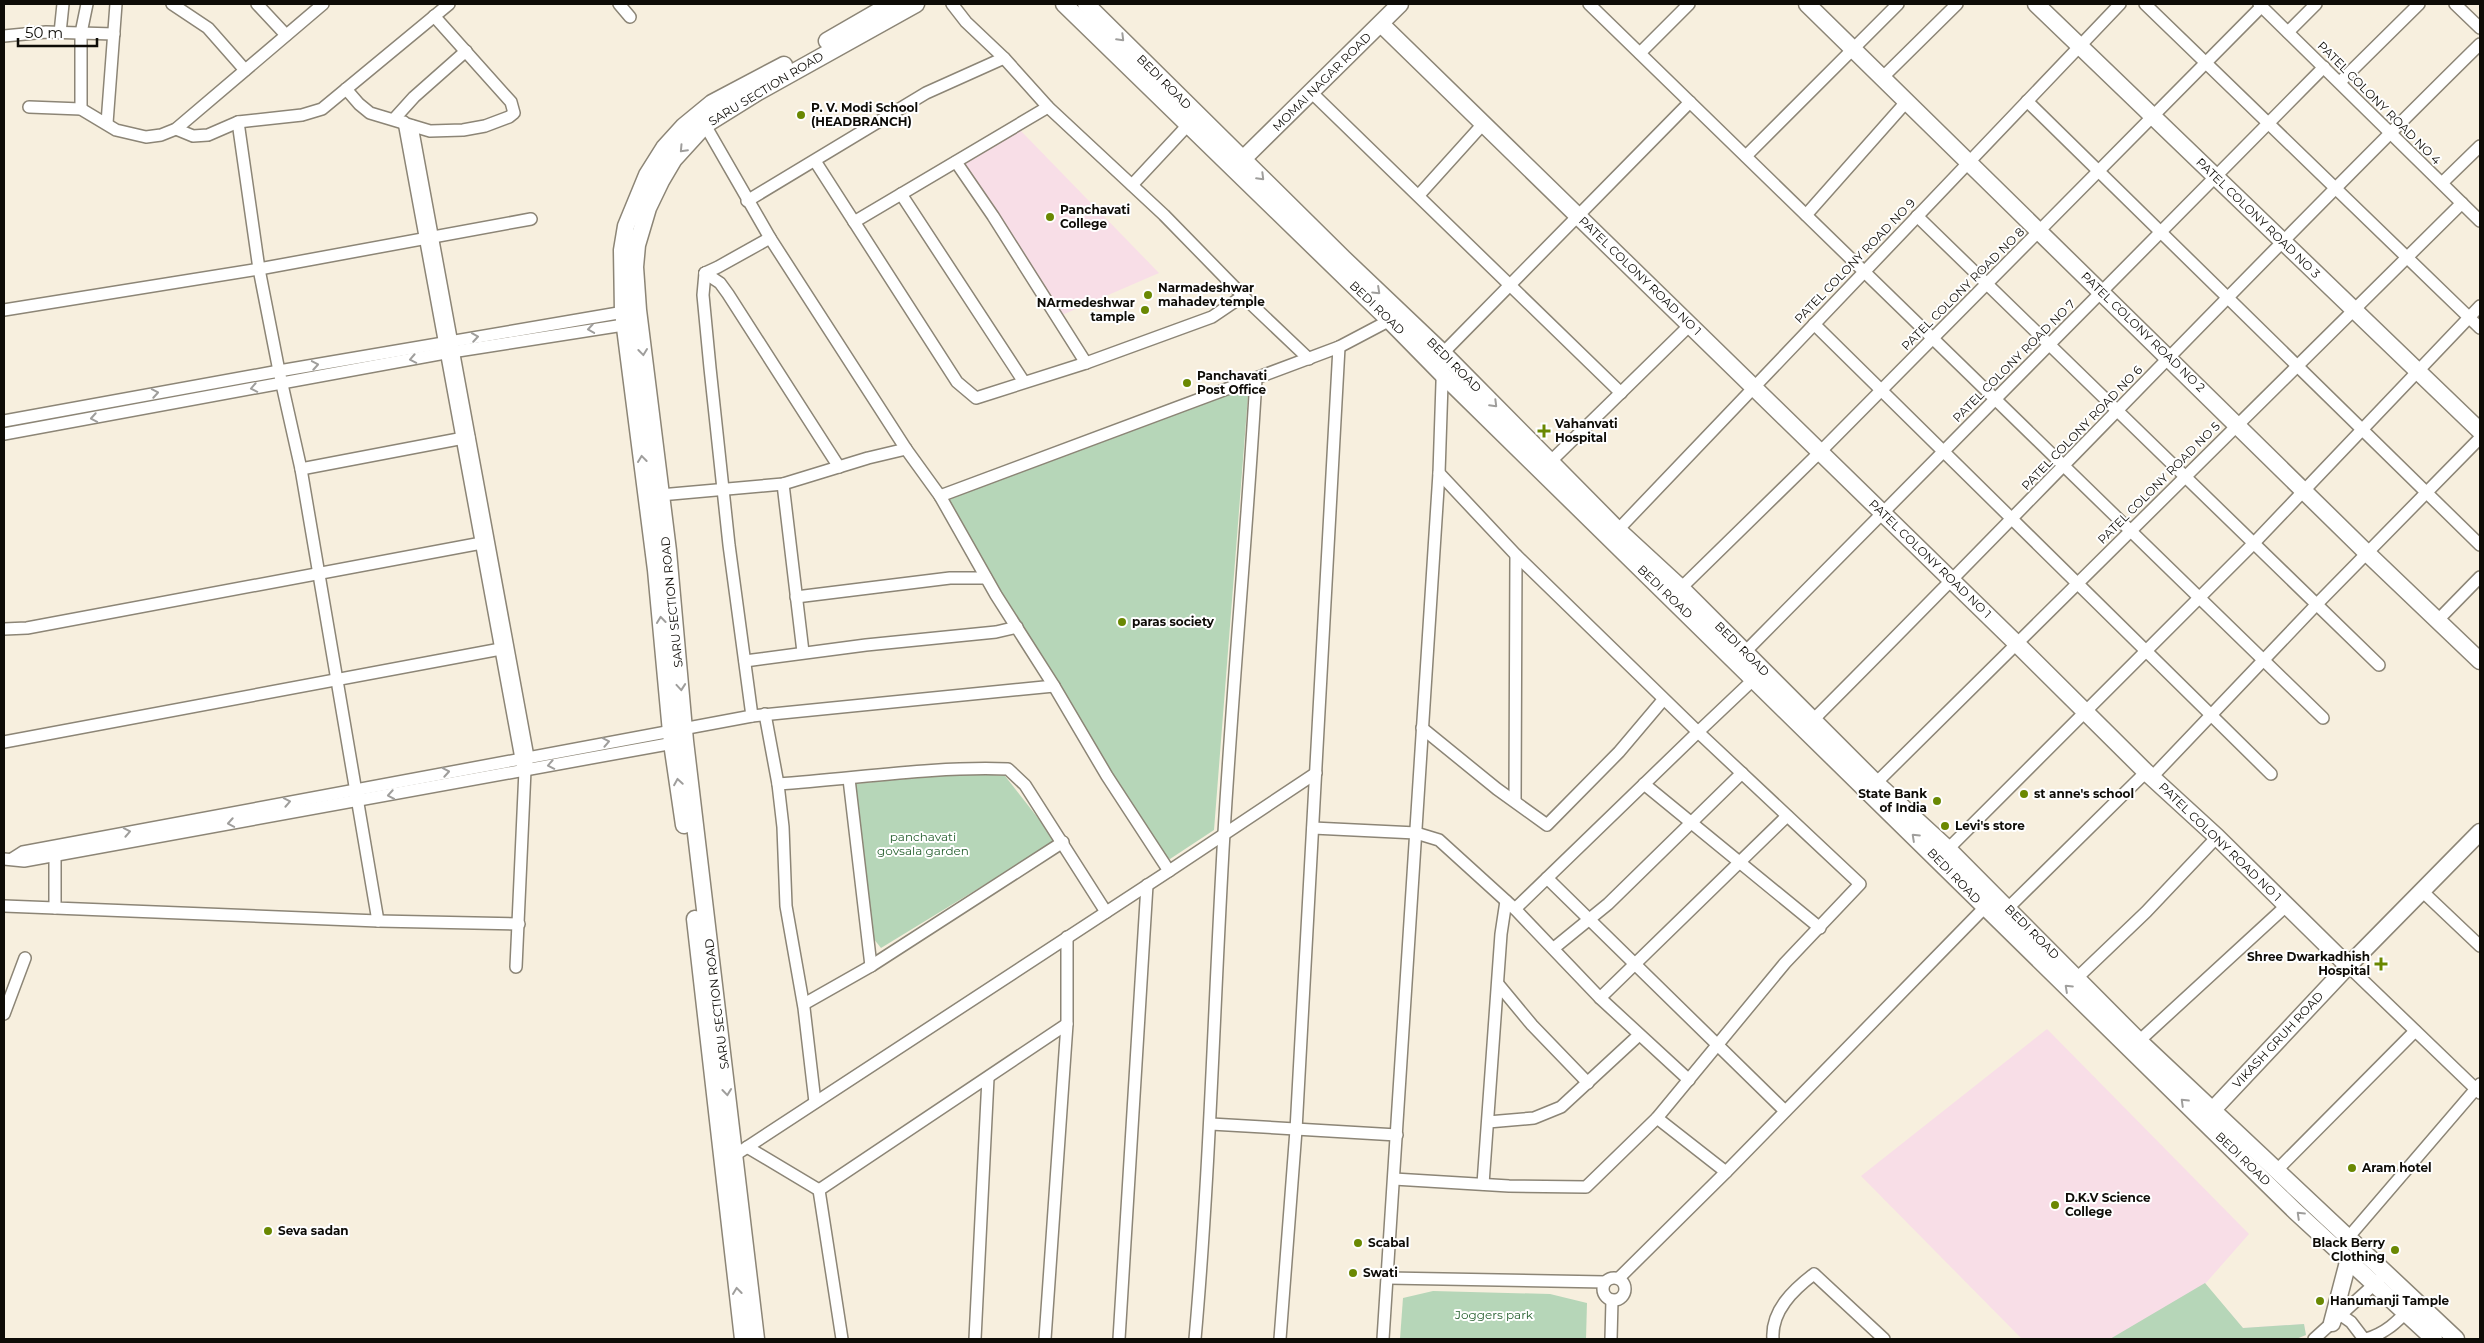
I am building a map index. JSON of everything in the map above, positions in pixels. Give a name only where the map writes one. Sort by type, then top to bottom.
[{"type":"street","points":[[60,33],[63,4]]},
{"type":"street","points":[[80,109],[81,33],[87,4]]},
{"type":"street","points":[[107,123],[116,4]]},
{"type":"street","points":[[172,4],[208,28],[245,70]]},
{"type":"street","points":[[257,4],[286,35]]},
{"type":"street","points":[[29,107],[80,109],[127,134],[146,137],[161,135],[176,129],[323,4]]},
{"type":"street","points":[[176,129],[186,134],[201,136],[219,131],[238,122],[302,115],[322,109],[449,4]]},
{"type":"street","points":[[619,4],[630,17]]},
{"type":"street","name":"SARU SECTION ROAD","points":[[678,735],[660,495],[631,318],[622,250],[626,226],[646,175],[664,148],[684,126],[712,104],[891,4]]},
{"type":"street","name":"SARU SECTION ROAD","points":[[756,1339],[735,1155],[656,570],[631,318],[637,245],[648,208],[674,159],[705,126],[758,92],[916,4]]},
{"type":"street","points":[[952,4],[966,22],[1004,58],[1048,107],[1132,185],[1309,359]]},
{"type":"street","name":"BEDI ROAD","points":[[1064,4],[1187,126],[1396,317],[1443,353],[1550,461],[1614,534],[1754,679],[1947,868],[1990,902],[2208,1115],[2277,1170],[2402,1290],[2410,1309]]},
{"type":"street","name":"MOMAI NAGAR ROAD","points":[[1243,159],[1400,4]]},
{"type":"street","points":[[1589,4],[2323,718]]},
{"type":"street","points":[[1640,52],[1690,4]]},
{"type":"street","name":"PATEL COLONY ROAD NO 2","points":[[1807,4],[2305,490],[2368,554],[2480,661]]},
{"type":"street","points":[[1746,156],[1898,4]]},
{"type":"street","points":[[1883,77],[1957,4]]},
{"type":"street","name":"PATEL COLONY ROAD NO 3","points":[[2036,4],[2480,431]]},
{"type":"street","name":"PATEL COLONY ROAD NO 9","points":[[1614,534],[2120,4]]},
{"type":"street","points":[[2145,4],[2270,122],[2480,328]]},
{"type":"street","points":[[2288,32],[2316,4]]},
{"type":"street","points":[[2340,82],[2419,4]]},
{"type":"street","points":[[2455,4],[2480,28]]},
{"type":"street","name":"PATEL COLONY ROAD NO 8","points":[[1681,588],[1820,452],[2098,172],[2260,5]]},
{"type":"street","name":"PATEL COLONY ROAD NO 4","points":[[2260,5],[2442,184],[2462,203],[2475,210],[2480,221]]},
{"type":"street","name":"BEDI ROAD","points":[[1095,7],[1396,317],[1443,375],[1614,534],[1681,588],[1876,783],[1948,849],[1990,902],[2008,908],[2078,977],[2348,1262],[2373,1285],[2410,1309]]},
{"type":"street","points":[[434,16],[514,108],[521,120]]},
{"type":"street","name":"PATEL COLONY ROAD NO 1","points":[[1381,24],[1952,580],[2149,775],[2217,837],[2415,1031],[2479,1089]]},
{"type":"street","points":[[4,36],[30,32],[114,34]]},
{"type":"street","name":"PATEL COLONY ROAD NO 6","points":[[1813,720],[2170,358],[2336,186],[2480,44]]},
{"type":"street","points":[[466,51],[414,97],[404,122],[429,239],[525,770],[516,967]]},
{"type":"street","points":[[747,200],[926,93],[1004,58]]},
{"type":"street","name":"PATEL COLONY ROAD NO 7","points":[[1745,652],[2324,68]]},
{"type":"street","points":[[346,89],[370,113],[430,131],[443,132],[478,128],[509,117],[514,113],[514,108]]},
{"type":"street","points":[[1311,92],[1621,393]]},
{"type":"street","points":[[1806,215],[1907,101]]},
{"type":"street","points":[[2027,101],[2363,428],[2480,545]]},
{"type":"street","points":[[1383,1339],[1439,473],[1443,353],[1579,217],[1690,102]]},
{"type":"street","points":[[854,222],[1048,107]]},
{"type":"street","points":[[238,122],[259,268],[278,371],[301,470],[320,574],[378,921]]},
{"type":"street","points":[[1419,195],[1483,124]]},
{"type":"street","points":[[705,126],[770,238],[906,449],[940,496],[986,578],[1054,686],[1107,776],[1169,872]]},
{"type":"street","points":[[1132,185],[1187,126]]},
{"type":"street","points":[[2442,184],[2480,146]]},
{"type":"street","points":[[815,161],[957,382],[976,398],[1086,363],[1212,317],[1243,296]]},
{"type":"street","points":[[956,162],[993,216],[1086,363]]},
{"type":"street","points":[[901,194],[1024,382]]},
{"type":"street","name":"PATEL COLONY ROAD NO 5","points":[[1876,783],[2462,203]]},
{"type":"street","points":[[1917,216],[2379,665]]},
{"type":"street","points":[[4,310],[429,239],[531,219]]},
{"type":"street","points":[[705,273],[718,268],[770,238]]},
{"type":"street","points":[[705,273],[720,284],[728,294],[839,467]]},
{"type":"street","points":[[705,273],[703,296],[723,489],[752,716]]},
{"type":"street","points":[[1948,849],[2254,543],[2480,306]]},
{"type":"street","points":[[940,496],[1256,380],[1340,347],[1396,317]]},
{"type":"street","points":[[4,421],[278,371],[449,347],[631,318]]},
{"type":"street","points":[[1814,324],[2271,774]]},
{"type":"street","points":[[1550,461],[1690,325]]},
{"type":"street","points":[[4,434],[281,383],[449,347]]},
{"type":"street","points":[[1280,1339],[1296,1130],[1340,347]]},
{"type":"street","points":[[1195,1339],[1211,1124],[1224,836],[1256,380]]},
{"type":"street","points":[[301,470],[465,438]]},
{"type":"street","points":[[2008,908],[2212,715],[2316,605],[2480,438]]},
{"type":"street","points":[[660,495],[783,484],[906,449]]},
{"type":"street","points":[[1394,1178],[1483,1184],[1586,1187],[1657,1118],[1785,963],[1860,884],[1663,700],[1516,555],[1439,473]]},
{"type":"street","points":[[783,484],[803,652]]},
{"type":"street","points":[[4,629],[27,628],[485,543]]},
{"type":"street","points":[[1515,800],[1516,555]]},
{"type":"street","points":[[2438,620],[2480,577]]},
{"type":"street","points":[[796,597],[950,578],[986,578]]},
{"type":"street","points":[[745,660],[803,652],[996,632],[1017,627]]},
{"type":"street","points":[[4,742],[336,678],[504,648]]},
{"type":"street","points":[[1515,909],[1754,679]]},
{"type":"street","points":[[8,859],[24,861],[525,770],[752,716],[1054,686]]},
{"type":"street","points":[[1422,728],[1497,789],[1547,824],[1619,752],[1663,700]]},
{"type":"street","points":[[765,714],[778,784],[783,827],[786,906],[804,1004],[815,1102]]},
{"type":"street","points":[[8,859],[23,852],[523,758],[678,735]]},
{"type":"street","points":[[778,784],[964,767],[1008,769],[1025,785],[1106,912]]},
{"type":"street","points":[[735,1155],[1224,836],[1316,772]]},
{"type":"street","points":[[1554,948],[1589,920],[1742,773]]},
{"type":"street","points":[[849,779],[872,966]]},
{"type":"street","points":[[1644,784],[1820,928]]},
{"type":"street","points":[[1600,998],[1787,816]]},
{"type":"street","points":[[1313,828],[1416,833],[1439,840],[1515,909],[1600,998],[1689,1080]]},
{"type":"street","name":"VIKASH GRUH ROAD","points":[[2208,1115],[2348,966],[2480,832]]},
{"type":"street","points":[[2078,977],[2146,912],[2217,837]]},
{"type":"street","points":[[804,1004],[872,966],[1063,842]]},
{"type":"street","points":[[55,855],[55,908]]},
{"type":"street","points":[[1547,878],[1633,965],[1785,1111]]},
{"type":"street","points":[[1119,1339],[1147,885]]},
{"type":"street","points":[[2422,891],[2480,946]]},
{"type":"street","points":[[1483,1184],[1501,934],[1506,901]]},
{"type":"street","points":[[1619,1278],[1726,1172],[1990,902]]},
{"type":"street","points":[[4,906],[378,921],[519,924]]},
{"type":"street","points":[[2139,1041],[2286,906]]},
{"type":"street","points":[[1045,1339],[1067,1024],[1067,937]]},
{"type":"street","points":[[4,1014],[7,999],[25,958]]},
{"type":"street","points":[[1498,984],[1532,1025],[1588,1083]]},
{"type":"street","points":[[819,1190],[1067,1024]]},
{"type":"street","points":[[2277,1170],[2415,1031]]},
{"type":"street","points":[[1488,1122],[1544,1115],[1561,1107],[1639,1035]]},
{"type":"street","points":[[975,1339],[988,1078]]},
{"type":"street","points":[[2347,1239],[2479,1089]]},
{"type":"street","points":[[1657,1118],[1726,1172]]},
{"type":"street","points":[[1211,1124],[1397,1135]]},
{"type":"street","points":[[735,1155],[819,1190]]},
{"type":"street","name":"SARU SECTION ROAD","points":[[735,1155],[743,1339]]},
{"type":"street","points":[[819,1190],[842,1339]]},
{"type":"street","points":[[2337,1319],[2348,1262]]},
{"type":"street","points":[[1773,1339],[1772,1326],[1788,1297],[1814,1274],[1884,1339]]},
{"type":"street","points":[[2314,1339],[2385,1274]]},
{"type":"street","points":[[1388,1278],[1605,1282],[1612,1278],[1619,1278],[1625,1283],[1626,1290],[1620,1299],[1612,1300],[1604,1294],[1605,1282]]},
{"type":"street","points":[[1611,1339],[1612,1300]]},
{"type":"street","points":[[2337,1319],[2351,1322],[2365,1339],[2385,1332],[2410,1309]]},
{"type":"street","points":[[2410,1309],[2434,1339]]},
{"type":"street","points":[[2410,1309],[2456,1339]]},
{"type":"shaded area","name":"Panchavati College","points":[[1020,130],[1159,273],[1062,315],[958,161]]},
{"type":"shaded area","name":"D.K.V Science College","points":[[2047,1029],[2249,1234],[2205,1284],[2243,1328],[2304,1324],[2306,1335],[2296,1339],[2022,1339],[1861,1176]]},
{"type":"green space","name":"paras society","points":[[1249,383],[1214,830],[1170,859],[1162,855],[1013,620],[976,572],[945,498]]},
{"type":"green space","name":"panchavati govsala garden","points":[[967,773],[1005,776],[1056,841],[881,948],[869,933],[854,784]]},
{"type":"green space","points":[[2205,1283],[2243,1328],[2304,1324],[2306,1335],[2296,1339],[2110,1339]]},
{"type":"green space","name":"Joggers park","points":[[1433,1291],[1550,1294],[1587,1303],[1586,1339],[1400,1339],[1403,1298]]},
{"type":"place","name":"P. V. Modi School (HEADBRANCH)","points":[[801,115]]},
{"type":"place","name":"Panchavati College","points":[[1050,217]]},
{"type":"place","name":"Narmadeshwar mahadev temple","points":[[1148,295]]},
{"type":"place","name":"NArmedeshwar tample","points":[[1145,310]]},
{"type":"place","name":"Panchavati Post Office","points":[[1187,383]]},
{"type":"place","name":"Vahanvati Hospital","points":[[1544,431]]},
{"type":"place","name":"paras society","points":[[1122,622]]},
{"type":"place","name":"st anne's school","points":[[2024,794]]},
{"type":"place","name":"State Bank of India","points":[[1937,801]]},
{"type":"place","name":"Levi's store","points":[[1945,826]]},
{"type":"place","name":"Shree Dwarkadhish Hospital","points":[[2381,964]]},
{"type":"place","name":"Aram hotel","points":[[2352,1168]]},
{"type":"place","name":"D.K.V Science College","points":[[2055,1205]]},
{"type":"place","name":"Seva sadan","points":[[268,1231]]},
{"type":"place","name":"Scabal","points":[[1358,1243]]},
{"type":"place","name":"Black Berry Clothing","points":[[2395,1250]]},
{"type":"place","name":"Swati","points":[[1353,1273]]},
{"type":"place","name":"Hanumanji Tample","points":[[2320,1301]]}]
